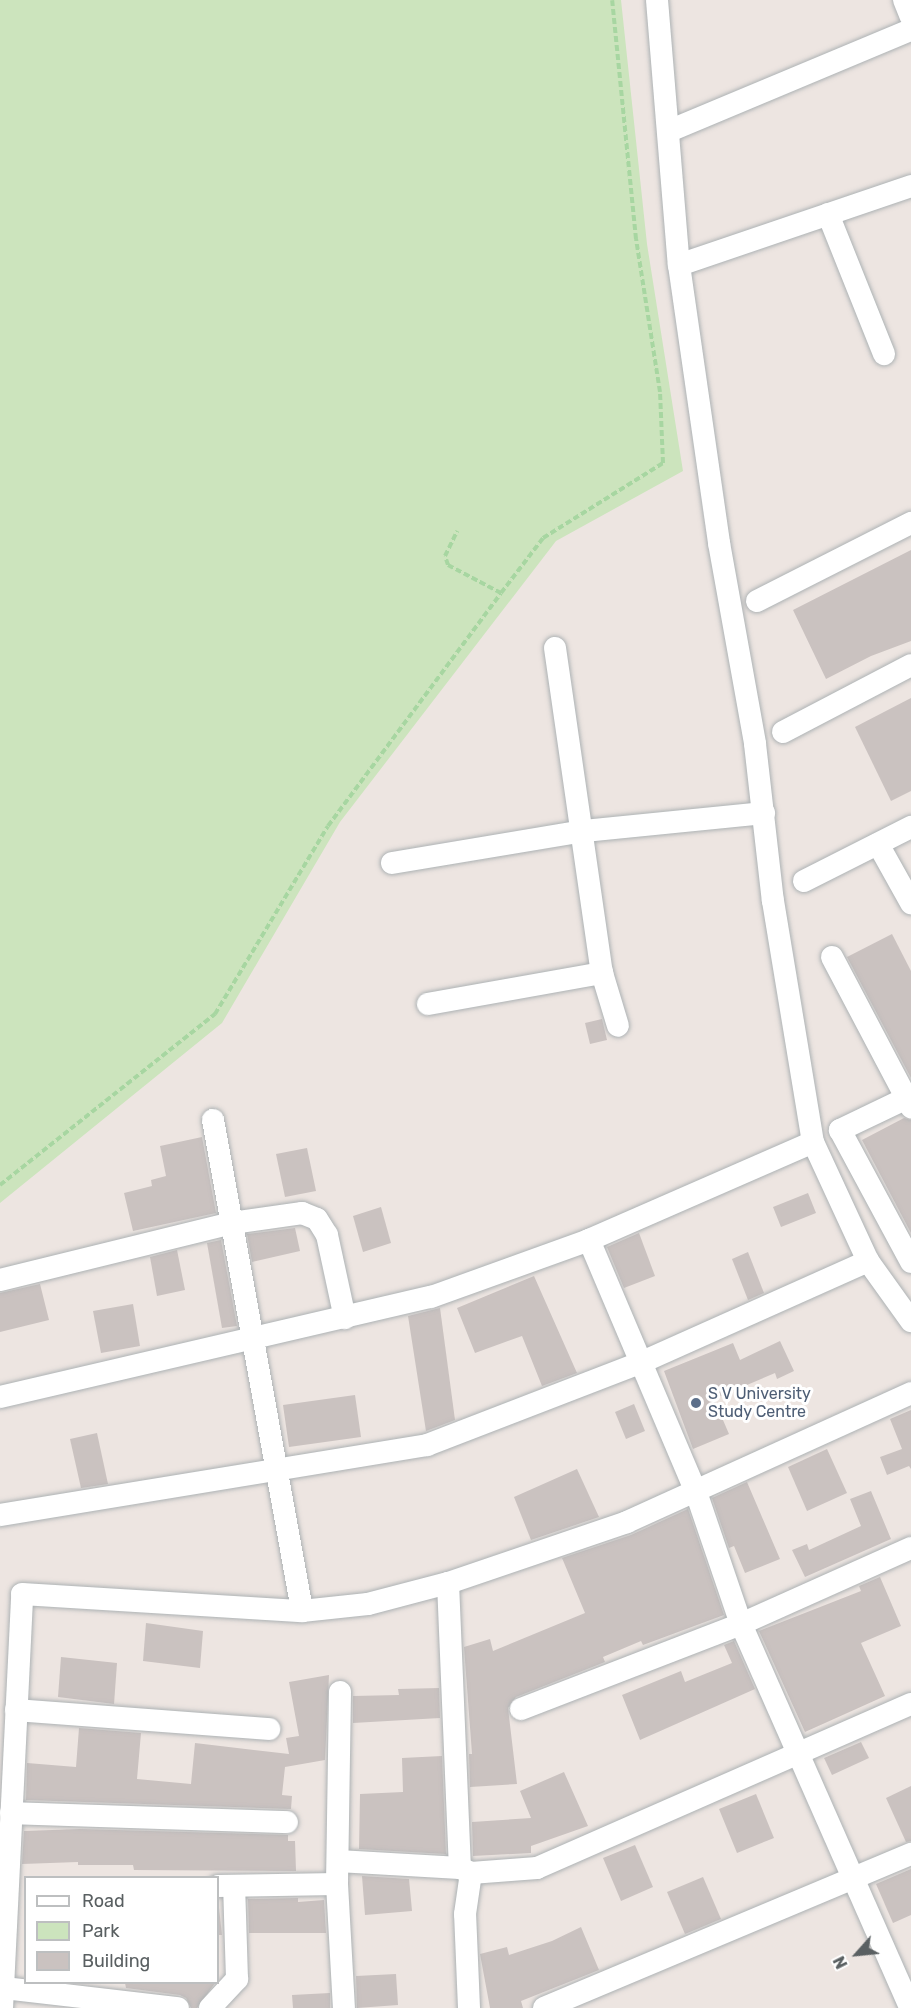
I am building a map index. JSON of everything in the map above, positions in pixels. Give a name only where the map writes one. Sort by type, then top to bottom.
[{"type":"street","points":[[657,0],[679,265],[719,543],[764,813],[772,901],[813,1142],[868,1262],[911,1321]]},
{"type":"street","points":[[904,0],[911,17]]},
{"type":"street","points":[[669,130],[911,30]]},
{"type":"street","points":[[679,265],[911,186]]},
{"type":"street","points":[[828,214],[884,354]]},
{"type":"street","points":[[757,601],[911,523]]},
{"type":"street","points":[[555,648],[584,831],[602,974],[618,1026]]},
{"type":"street","points":[[783,732],[911,665]]},
{"type":"street","points":[[392,862],[584,831],[764,813]]},
{"type":"street","points":[[804,881],[911,827]]},
{"type":"street","points":[[878,844],[911,903]]},
{"type":"street","points":[[832,957],[910,1100],[840,1130],[911,1262]]},
{"type":"street","points":[[428,1004],[602,974]]},
{"type":"street","points":[[213,1120],[302,1611]]},
{"type":"street","points":[[0,1397],[431,1297],[589,1240],[813,1142]]},
{"type":"street","points":[[0,1280],[232,1223],[302,1213],[317,1219],[327,1235],[345,1317]]},
{"type":"street","points":[[589,1240],[696,1492],[741,1624],[910,2008]]},
{"type":"street","points":[[0,1515],[427,1445],[640,1363],[868,1262]]},
{"type":"street","points":[[178,2008],[3,1998],[12,1885],[11,1814],[16,1710],[9,1665],[22,1594],[302,1611],[368,1604],[448,1583],[627,1522],[911,1393]]},
{"type":"street","points":[[521,1708],[741,1624],[911,1548]]},
{"type":"street","points":[[448,1583],[466,1870],[465,1914],[469,2008]]},
{"type":"street","points":[[340,1692],[337,1884],[344,2008]]},
{"type":"street","points":[[338,1861],[466,1870],[537,1869],[911,1704]]},
{"type":"street","points":[[16,1710],[269,1729]]},
{"type":"street","points":[[11,1814],[287,1822]]},
{"type":"street","points":[[544,2008],[911,1854]]},
{"type":"street","points":[[210,2008],[237,1979],[226,1886],[337,1884]]},
{"type":"path","points":[[0,1185],[215,1014],[328,826],[543,538],[663,463],[660,392],[636,239],[612,0]]},
{"type":"path","points":[[457,531],[445,556],[448,565],[501,592]]},
{"type":"green space","points":[[0,0],[621,0],[647,244],[683,471],[556,541],[340,822],[222,1023],[0,1203]]},
{"type":"building","points":[[911,550],[911,641],[871,656],[826,679],[793,610]]},
{"type":"building","points":[[911,698],[911,791],[891,801],[855,727]]},
{"type":"building","points":[[892,934],[911,971],[911,1078],[847,957]]},
{"type":"building","points":[[602,1019],[607,1040],[590,1044],[585,1023]]},
{"type":"building","points":[[904,1118],[911,1120],[911,1233],[862,1140]]},
{"type":"building","points":[[202,1137],[216,1213],[133,1231],[124,1193],[152,1186],[151,1180],[166,1176],[160,1146]]},
{"type":"building","points":[[307,1148],[316,1191],[285,1197],[276,1154]]},
{"type":"building","points":[[808,1193],[816,1213],[781,1227],[773,1207]]},
{"type":"building","points":[[381,1207],[391,1243],[363,1252],[353,1216]]},
{"type":"building","points":[[295,1228],[300,1251],[252,1262],[247,1234]]},
{"type":"building","points":[[639,1233],[655,1276],[624,1288],[607,1247]]},
{"type":"building","points":[[221,1240],[237,1326],[222,1328],[207,1243]]},
{"type":"building","points":[[177,1250],[185,1290],[157,1296],[150,1257]]},
{"type":"building","points":[[748,1252],[764,1293],[748,1300],[732,1259]]},
{"type":"building","points":[[534,1276],[577,1373],[542,1386],[522,1336],[475,1353],[457,1308]]},
{"type":"building","points":[[40,1284],[49,1320],[0,1332],[0,1293]]},
{"type":"building","points":[[133,1304],[140,1346],[101,1353],[93,1311]]},
{"type":"building","points":[[440,1308],[455,1420],[426,1431],[408,1316]]},
{"type":"building","points":[[780,1341],[794,1371],[777,1379],[775,1373],[714,1399],[729,1434],[693,1449],[664,1371],[733,1343],[740,1360]]},
{"type":"building","points":[[355,1395],[361,1437],[289,1447],[283,1405]]},
{"type":"building","points":[[634,1404],[645,1431],[626,1439],[615,1412]]},
{"type":"building","points":[[911,1410],[911,1469],[909,1466],[887,1475],[880,1457],[902,1449],[890,1419]]},
{"type":"building","points":[[97,1433],[108,1484],[81,1488],[70,1439]]},
{"type":"building","points":[[827,1449],[847,1493],[807,1511],[788,1467]]},
{"type":"building","points":[[577,1469],[599,1517],[531,1540],[514,1497]]},
{"type":"building","points":[[747,1482],[780,1559],[745,1573],[734,1546],[729,1548],[712,1498]]},
{"type":"building","points":[[871,1491],[891,1539],[805,1577],[792,1550],[807,1544],[809,1550],[861,1526],[850,1499]]},
{"type":"building","points":[[688,1509],[724,1615],[643,1645],[641,1641],[603,1657],[605,1662],[516,1697],[508,1708],[517,1784],[470,1787],[469,1754],[472,1754],[464,1647],[490,1639],[493,1651],[585,1613],[562,1558],[631,1535]]},
{"type":"building","points":[[880,1577],[901,1626],[861,1643],[885,1696],[805,1732],[759,1631],[861,1591],[859,1586]]},
{"type":"building","points":[[146,1623],[203,1631],[200,1668],[143,1661]]},
{"type":"building","points":[[734,1641],[755,1689],[640,1740],[622,1695],[681,1671],[685,1682],[732,1663],[724,1645]]},
{"type":"building","points":[[61,1657],[117,1663],[114,1704],[58,1697]]},
{"type":"building","points":[[329,1675],[325,1760],[285,1767],[282,1795],[292,1796],[291,1809],[26,1800],[27,1763],[76,1767],[79,1728],[141,1733],[137,1779],[191,1784],[195,1743],[289,1754],[286,1738],[299,1736],[289,1682]]},
{"type":"building","points":[[439,1688],[440,1718],[353,1723],[353,1696],[399,1695],[398,1689]]},
{"type":"building","points":[[861,1742],[869,1758],[832,1775],[824,1758]]},
{"type":"building","points":[[442,1756],[446,1854],[359,1849],[360,1794],[403,1792],[402,1758]]},
{"type":"building","points":[[564,1772],[588,1826],[531,1846],[531,1853],[473,1856],[472,1822],[531,1818],[520,1791]]},
{"type":"building","points":[[911,1786],[911,1841],[906,1842],[886,1798]]},
{"type":"building","points":[[756,1794],[774,1838],[737,1853],[719,1809]]},
{"type":"building","points":[[80,1829],[288,1835],[288,1841],[295,1841],[296,1871],[134,1870],[133,1865],[78,1865],[78,1862],[22,1864],[24,1831]]},
{"type":"building","points":[[635,1845],[653,1887],[621,1901],[603,1858]]},
{"type":"building","points":[[911,1869],[911,1915],[893,1923],[876,1884]]},
{"type":"building","points":[[362,1876],[409,1879],[412,1911],[365,1915]]},
{"type":"building","points":[[703,1877],[721,1919],[685,1934],[667,1892]]},
{"type":"building","points":[[298,1898],[298,1902],[324,1900],[326,1933],[249,1933],[248,1899]]},
{"type":"building","points":[[219,1908],[222,1935],[219,1935]]},
{"type":"building","points":[[581,1927],[599,1970],[521,2001],[523,2008],[490,2008],[480,1954],[507,1947],[509,1955],[552,1941]]},
{"type":"building","points":[[396,1974],[398,2005],[357,2008],[356,1976]]},
{"type":"building","points":[[125,1984],[214,1984],[197,2008],[191,2008],[186,1998],[180,1995],[126,1988]]},
{"type":"building","points":[[330,1993],[330,2008],[293,2008],[292,1995]]},
{"type":"place","name":"S V University Study Centre","points":[[696,1403]]}]
